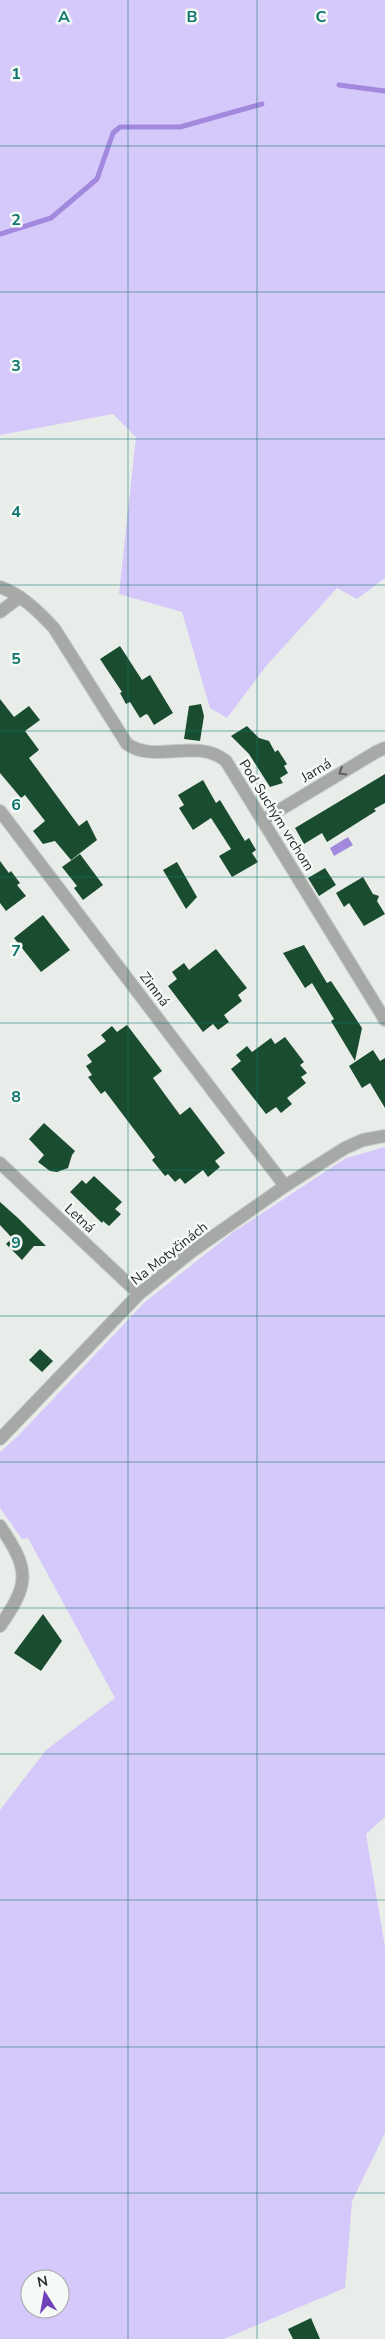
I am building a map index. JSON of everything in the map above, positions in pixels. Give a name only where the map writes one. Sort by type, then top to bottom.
[{"type":"street","name":"Pod Suchým vrchom","points":[[0,587],[20,597],[54,628],[127,744],[138,750],[206,751],[220,756],[232,767],[385,1020]]},
{"type":"street","points":[[0,612],[20,597]]},
{"type":"street","name":"Jarná","points":[[263,820],[385,748]]},
{"type":"street","name":"Zimná","points":[[0,811],[285,1186]]},
{"type":"street","name":"Na Motyčinách","points":[[1,1436],[139,1294],[191,1252],[285,1186],[345,1148],[363,1140],[385,1136]]},
{"type":"street","name":"Letná","points":[[0,1163],[139,1294]]},
{"type":"street","points":[[0,1526],[18,1554],[23,1573],[20,1594],[0,1626]]},
{"type":"shaded area","points":[[0,0],[385,0],[385,578],[357,599],[337,588],[267,665],[227,718],[210,708],[182,612],[119,594],[136,437],[113,414],[0,435]]},
{"type":"shaded area","points":[[348,837],[353,845],[334,856],[330,848]]},
{"type":"shaded area","points":[[385,1147],[385,1817],[366,1834],[385,1947],[385,2133],[352,2201],[345,2288],[224,2339],[0,2339],[0,1810],[46,1750],[115,1698],[28,1538],[22,1539],[0,1508],[0,1452],[18,1436],[145,1302],[232,1233],[346,1158]]},
{"type":"building","points":[[120,646],[142,680],[150,675],[173,713],[154,725],[148,715],[146,714],[140,718],[130,702],[126,704],[120,693],[122,692],[100,659]]},
{"type":"building","points":[[0,699],[14,717],[29,706],[40,720],[25,731],[39,750],[29,758],[79,826],[87,820],[97,840],[71,860],[55,841],[43,844],[33,831],[45,821],[25,795],[21,798],[0,773]]},
{"type":"building","points":[[201,704],[204,716],[200,741],[184,739],[189,706]]},
{"type":"building","points":[[247,726],[259,738],[269,741],[275,752],[278,750],[287,764],[284,766],[288,773],[280,778],[283,783],[270,787],[249,754],[231,736]]},
{"type":"building","points":[[385,774],[385,803],[374,809],[376,811],[327,842],[322,833],[304,844],[295,828]]},
{"type":"building","points":[[203,780],[216,803],[220,800],[245,841],[249,838],[256,850],[252,853],[258,862],[232,877],[219,856],[231,849],[211,818],[193,830],[179,808],[184,805],[178,795]]},
{"type":"building","points":[[80,854],[103,885],[83,900],[74,888],[77,886],[62,867]]},
{"type":"building","points":[[0,861],[20,883],[17,885],[26,896],[6,911],[0,903]]},
{"type":"building","points":[[177,862],[197,897],[186,909],[163,870]]},
{"type":"building","points":[[325,868],[336,885],[319,896],[308,878]]},
{"type":"building","points":[[363,877],[373,894],[379,896],[377,901],[385,914],[364,926],[349,903],[344,907],[336,893]]},
{"type":"building","points":[[43,915],[70,950],[41,972],[14,938]]},
{"type":"building","points":[[304,945],[327,983],[331,981],[362,1028],[355,1061],[331,1021],[334,1019],[312,983],[305,988],[283,953]]},
{"type":"building","points":[[216,949],[247,988],[238,995],[242,1001],[224,1015],[229,1022],[218,1030],[213,1024],[203,1032],[168,986],[177,979],[172,972],[184,963],[189,970]]},
{"type":"building","points":[[127,1025],[162,1071],[153,1078],[180,1115],[190,1107],[225,1153],[215,1161],[220,1167],[208,1177],[203,1170],[185,1184],[180,1178],[175,1182],[168,1174],[165,1176],[152,1160],[155,1157],[105,1091],[101,1094],[88,1077],[92,1075],[86,1066],[92,1062],[87,1055],[106,1041],[101,1035],[112,1026],[117,1032]]},
{"type":"building","points":[[285,1037],[304,1062],[300,1065],[307,1073],[301,1077],[306,1083],[287,1098],[292,1104],[281,1113],[276,1107],[266,1114],[231,1069],[241,1061],[236,1055],[247,1046],[252,1052],[271,1038],[275,1044]]},
{"type":"building","points":[[373,1050],[380,1061],[385,1058],[385,1108],[370,1083],[362,1088],[349,1066]]},
{"type":"building","points":[[44,1123],[75,1151],[68,1168],[57,1172],[50,1171],[38,1162],[44,1155],[29,1139]]},
{"type":"building","points":[[94,1176],[122,1202],[115,1209],[121,1214],[109,1226],[103,1221],[102,1223],[70,1192],[82,1180],[86,1184]]},
{"type":"building","points":[[0,1202],[46,1246],[34,1246],[22,1260],[6,1244],[12,1238],[0,1225]]},
{"type":"building","points":[[40,1349],[53,1361],[42,1372],[29,1360]]},
{"type":"building","points":[[43,1614],[62,1641],[41,1671],[14,1653]]},
{"type":"building","points":[[311,2318],[320,2339],[293,2339],[288,2329]]},
{"type":"waterway","points":[[339,85],[385,91]]},
{"type":"waterway","points":[[0,234],[51,218],[97,179],[113,133],[120,127],[180,127],[262,104]]}]
